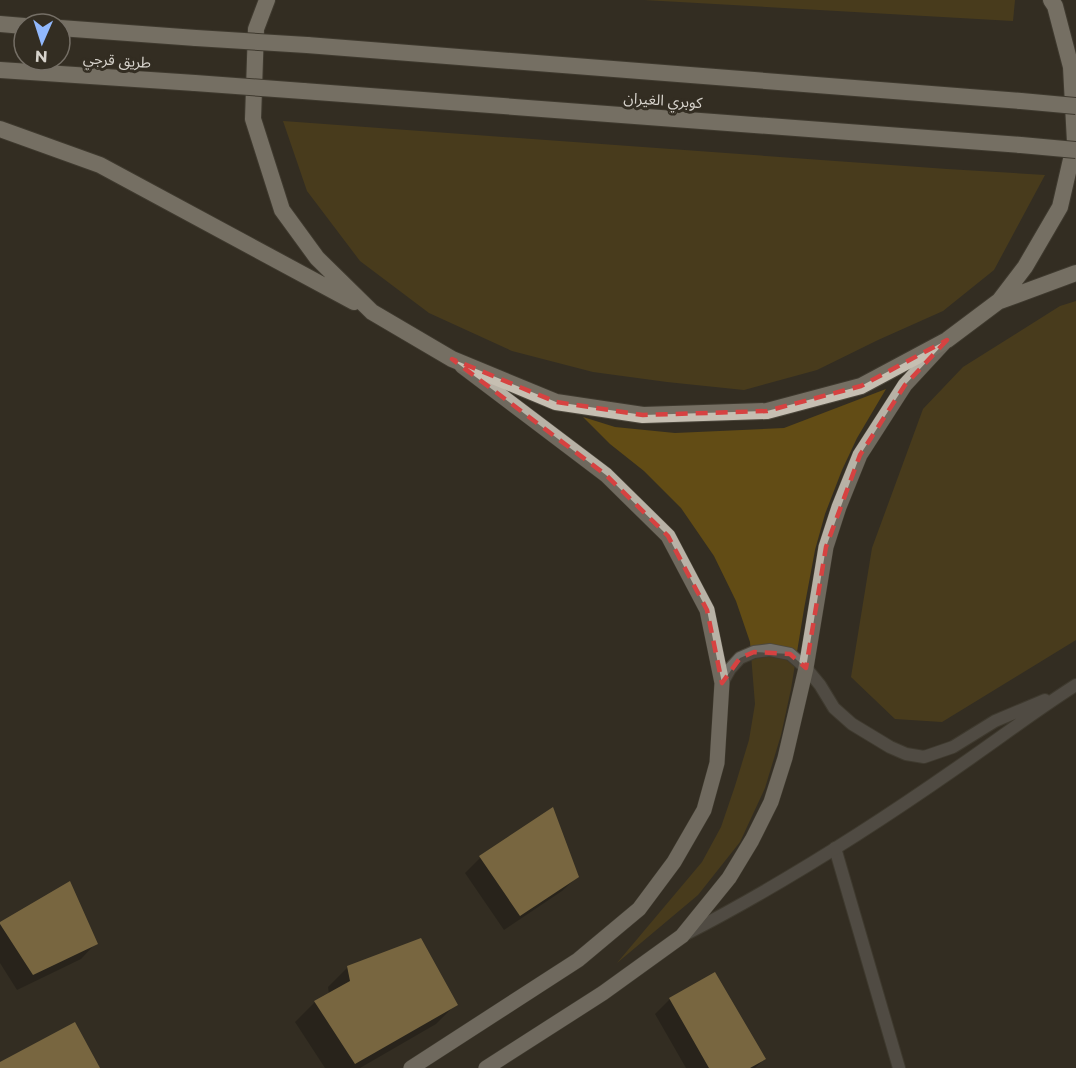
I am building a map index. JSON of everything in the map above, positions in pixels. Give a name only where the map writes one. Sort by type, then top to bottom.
[{"type":"highway","points":[[267,0],[256,29],[253,119],[282,210],[317,258],[372,312]]},
{"type":"highway","points":[[0,129],[100,165],[372,312],[452,359],[556,402],[643,415],[767,411],[861,387],[946,340],[999,301],[1025,267],[1060,207],[1075,142],[1071,68],[1055,6],[1051,0]]},
{"type":"highway","name":"طريق قرجي","points":[[72,29],[307,45]]},
{"type":"highway","name":"كوبري الغيران","points":[[307,45],[1076,106]]},
{"type":"highway","name":"طريق قرجي","points":[[0,70],[303,91]]},
{"type":"highway","name":"كوبري الغيران","points":[[303,91],[1076,150]]},
{"type":"highway","points":[[999,301],[1076,273]]},
{"type":"main road","points":[[486,1068],[603,993],[682,936],[729,878],[771,802],[785,758],[806,668],[826,547],[839,507],[861,454],[905,384],[946,340]]},
{"type":"main road","points":[[411,1068],[578,960],[639,909],[674,862],[704,810],[717,763],[722,683],[707,610],[668,536],[606,475],[452,359]]},
{"type":"street","points":[[722,683],[740,658],[754,652],[770,650],[790,654],[820,685],[834,708],[852,724],[890,747],[906,754],[924,757],[953,747],[995,721],[1071,689]]},
{"type":"street","points":[[682,936],[742,905],[835,848],[954,770],[1071,689]]},
{"type":"street","points":[[835,848],[899,1068]]},
{"type":"highlighted area","points":[[947,340],[905,385],[860,455],[826,547],[806,668],[790,654],[754,652],[740,658],[722,683],[707,610],[668,536],[606,475],[452,359],[556,402],[643,415],[767,411],[861,386]]},
{"type":"shaded area","points":[[644,0],[1015,0],[1013,21]]},
{"type":"shaded area","points":[[283,121],[1045,175],[994,270],[943,311],[817,370],[744,390],[593,372],[512,351],[429,313],[360,261],[307,191]]},
{"type":"shaded area","points":[[1076,301],[1076,640],[942,722],[895,719],[851,677],[872,548],[923,409],[963,367],[1060,306]]},
{"type":"shaded area","points":[[886,389],[857,438],[825,514],[815,550],[781,735],[765,788],[740,842],[698,895],[617,963],[702,862],[721,827],[749,740],[755,704],[750,642],[736,601],[714,556],[681,508],[644,471],[610,444],[583,417],[615,427],[675,433],[784,428]]},
{"type":"building","points":[[553,807],[579,877],[520,916],[479,856]]},
{"type":"building","points":[[70,881],[98,944],[33,975],[0,922]]},
{"type":"building","points":[[421,938],[458,1005],[355,1064],[314,1001],[350,981],[347,966]]},
{"type":"building","points":[[715,972],[766,1059],[750,1068],[709,1068],[669,998]]},
{"type":"building","points":[[75,1022],[100,1068],[0,1068],[0,1062]]}]
